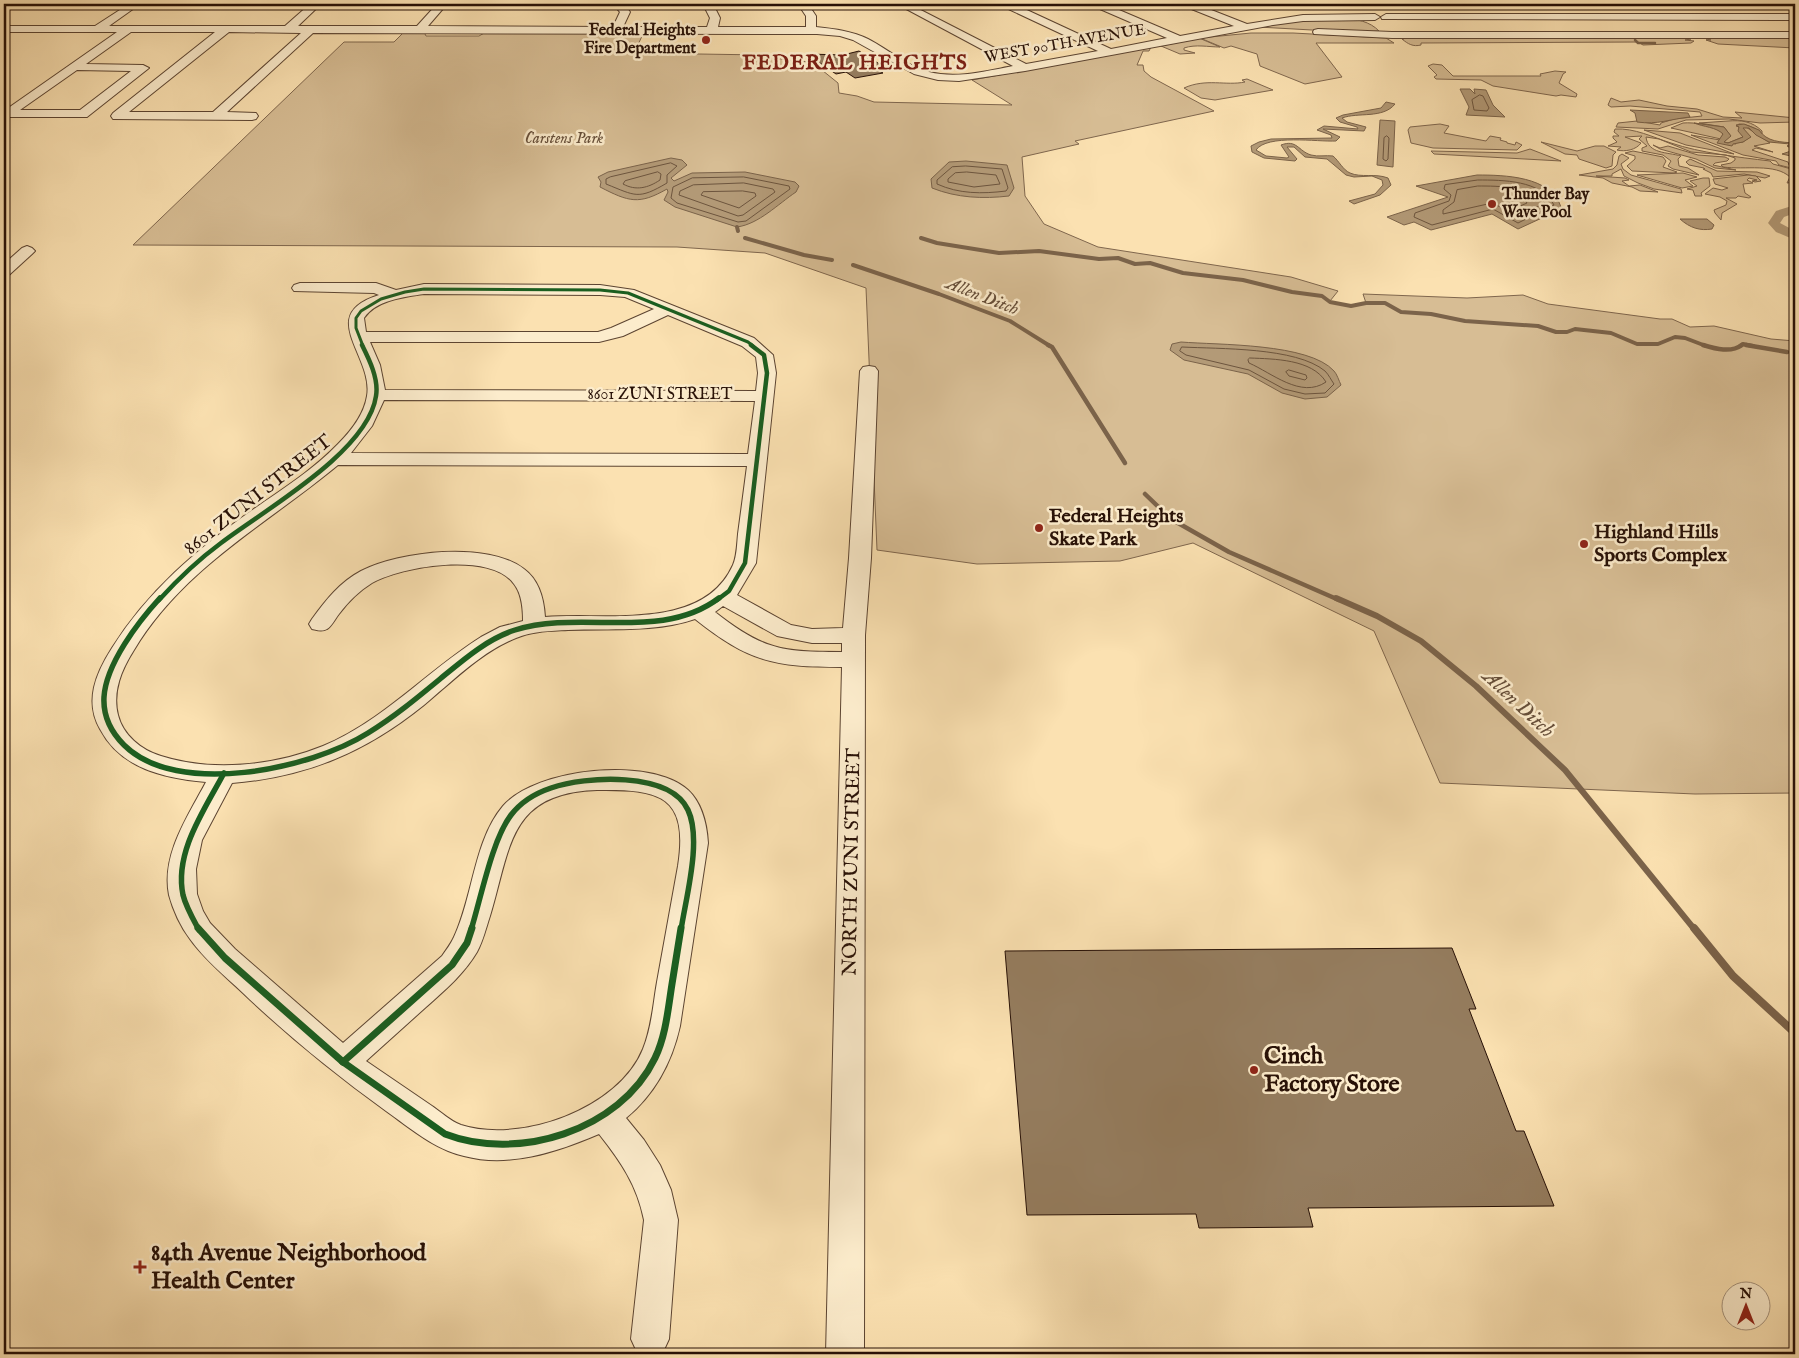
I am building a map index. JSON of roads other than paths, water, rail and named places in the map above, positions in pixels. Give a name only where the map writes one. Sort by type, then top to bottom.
[{"type":"street","points":[[96,30],[135,4]]},
{"type":"street","points":[[287,30],[316,4]]},
{"type":"street","points":[[419,30],[442,4]]},
{"type":"street","points":[[617,29],[625,12],[624,8],[618,4]]},
{"type":"street","points":[[708,4],[714,18],[712,29]]},
{"type":"street","points":[[803,4],[811,16],[811,30]]},
{"type":"street","points":[[902,4],[943,22],[1030,67]]},
{"type":"street","points":[[914,4],[943,22]]},
{"type":"street","points":[[1006,4],[1109,52]]},
{"type":"street","points":[[1097,4],[1178,39]]},
{"type":"street","points":[[1188,4],[1250,29]]},
{"type":"street","points":[[1362,4],[1381,17],[1392,35]]},
{"type":"street","points":[[1410,4],[1424,17]]},
{"type":"street","points":[[1590,8],[1602,17]]},
{"type":"street","points":[[1661,8],[1674,17]]},
{"type":"street","points":[[1731,8],[1746,17]]},
{"type":"street","name":"WEST 90TH AVENUE","points":[[4,29],[811,30],[839,33],[857,38],[910,69],[936,76],[967,78],[1178,39],[1250,29],[1294,19],[1381,17],[1795,17]]},
{"type":"street","name":"WEST 90TH AVENUE","points":[[1250,29],[1392,35],[1795,35]]},
{"type":"street","points":[[74,67],[143,68],[83,114],[7,114],[74,67],[127,30]]},
{"type":"street","points":[[225,30],[117,116],[252,116]]},
{"type":"street","points":[[216,116],[310,30]]},
{"type":"street","points":[[4,272],[27,251]]},
{"type":"street","name":"8601 ZUNI STREET","points":[[300,288],[376,288],[392,294]]},
{"type":"street","name":"8601 ZUNI STREET","points":[[424,289],[607,290],[628,293],[743,340],[759,350],[766,359],[767,365],[746,563],[742,572],[724,597],[699,611],[653,621],[534,625],[514,630],[488,643],[379,728],[363,737],[311,759],[277,767],[224,773],[206,773],[163,766],[146,760],[115,737],[103,707],[106,684],[111,670],[128,638],[145,614],[174,581],[225,539],[336,459],[356,435],[377,395],[373,371],[355,326],[357,317],[365,308],[392,294],[424,289]]},
{"type":"street","points":[[360,337],[599,337],[617,332],[668,309]]},
{"type":"street","name":"NORTH ZUNI STREET","points":[[845,1354],[854,648],[868,370]]},
{"type":"street","name":"8601 ZUNI STREET","points":[[377,395],[764,396]]},
{"type":"street","name":"8601 ZUNI STREET","points":[[336,459],[758,460]]},
{"type":"street","points":[[320,624],[339,598],[371,575],[388,568],[418,561],[448,559],[488,561],[500,564],[516,573],[529,589],[533,602],[534,625]]},
{"type":"street","points":[[724,597],[785,631],[812,636],[854,648]]},
{"type":"street","points":[[699,611],[724,630],[757,650],[793,658],[854,648]]},
{"type":"street","points":[[224,773],[189,840],[182,869],[183,894],[190,914],[200,931],[225,958],[343,1062],[456,1140],[482,1144],[507,1144],[539,1139],[574,1128],[604,1115],[637,1085],[650,1067],[660,1047],[666,1020],[693,846],[689,810],[679,797],[669,790],[630,781],[570,783],[541,792],[521,805],[505,824],[467,943],[462,953],[452,965],[343,1062]]},
{"type":"street","points":[[604,1115],[648,1174],[659,1203],[661,1220],[650,1339]]},
{"type":"water","points":[[1460,89],[1470,89],[1475,94],[1474,89],[1486,90],[1493,105],[1505,117],[1466,115],[1469,107]]},
{"type":"water","points":[[1386,102],[1395,104],[1384,112],[1342,118],[1347,122],[1366,127],[1364,131],[1323,129],[1340,137],[1336,141],[1281,140],[1262,145],[1256,150],[1266,156],[1287,158],[1289,157],[1281,145],[1291,143],[1311,155],[1333,156],[1350,173],[1388,178],[1391,185],[1380,195],[1354,204],[1349,201],[1375,194],[1383,185],[1382,180],[1372,176],[1354,177],[1346,175],[1327,159],[1305,157],[1294,147],[1287,147],[1297,159],[1295,161],[1264,158],[1252,152],[1251,146],[1271,139],[1332,138],[1331,135],[1317,130],[1324,126],[1358,129],[1357,127],[1340,122],[1336,118],[1381,108]]},
{"type":"water","points":[[1630,110],[1688,113],[1690,117],[1644,123],[1637,122],[1635,113]]},
{"type":"water","points":[[1380,120],[1395,121],[1393,167],[1377,165]]},
{"type":"water","points":[[1694,123],[1724,127],[1731,136],[1724,142],[1728,143],[1743,137],[1738,131],[1739,127],[1736,125],[1744,124],[1759,130],[1770,139],[1779,142],[1795,143],[1795,157],[1782,154],[1794,150],[1787,146],[1790,144],[1769,142],[1756,135],[1749,128],[1743,128],[1751,137],[1732,146],[1717,143],[1723,134],[1720,132]]},
{"type":"water","points":[[671,158],[682,160],[687,165],[671,178],[674,181],[692,173],[745,172],[795,182],[799,186],[796,192],[768,213],[753,222],[737,227],[675,207],[664,200],[668,192],[667,189],[649,198],[634,200],[619,196],[600,187],[601,182],[598,177],[608,172]]},
{"type":"water","points":[[966,161],[1007,165],[1014,188],[1009,196],[970,197],[932,188],[931,179],[949,162]]},
{"type":"water","name":"Thunder Bay Wave Pool","points":[[1477,175],[1513,177],[1537,183],[1556,197],[1561,207],[1557,211],[1518,229],[1492,214],[1431,230],[1414,222],[1404,225],[1387,217],[1448,197],[1416,186]]},
{"type":"water","points":[[1680,219],[1707,219],[1714,225],[1712,229],[1703,230],[1691,227]]},
{"type":"water","points":[[1181,342],[1262,347],[1305,355],[1322,362],[1334,371],[1341,385],[1327,397],[1305,399],[1282,393],[1248,374],[1184,360],[1170,350],[1172,344]]},
{"type":"waterway","points":[[1635,40],[1638,43],[1655,43]]},
{"type":"waterway","points":[[1795,209],[1780,214],[1774,223],[1780,229],[1795,236]]},
{"type":"waterway","name":"Allen Ditch","points":[[737,227],[738,231]]},
{"type":"waterway","name":"Allen Ditch","points":[[745,238],[804,255],[832,260]]},
{"type":"waterway","points":[[921,238],[937,243],[999,253],[1039,251],[1099,259],[1118,258],[1135,264],[1150,263],[1183,273],[1243,280],[1292,292],[1322,296],[1330,302],[1351,306],[1366,303],[1385,303],[1401,312],[1431,314],[1465,321],[1538,326],[1556,332],[1567,332],[1575,329],[1611,333],[1637,344],[1658,344],[1675,337],[1685,338],[1704,345]]},
{"type":"waterway","name":"Allen Ditch","points":[[853,265],[939,294],[1010,321],[1050,346]]},
{"type":"waterway","points":[[1740,346],[1743,344],[1753,346]]},
{"type":"waterway","points":[[1704,345],[1728,350],[1740,346]]},
{"type":"waterway","points":[[1746,345],[1787,352]]},
{"type":"waterway","name":"Allen Ditch","points":[[1050,346],[1125,463]]},
{"type":"waterway","name":"Allen Ditch","points":[[1145,494],[1171,519],[1229,552],[1339,600]]},
{"type":"waterway","name":"Allen Ditch","points":[[1336,598],[1377,616],[1421,641],[1476,686],[1565,770],[1695,930]]},
{"type":"waterway","name":"Allen Ditch","points":[[1694,928],[1733,976],[1795,1033]]},
{"type":"place","name":"Federal Heights Fire Department","points":[[706,40]]},
{"type":"place","name":"Thunder Bay Wave Pool","points":[[1492,204]]},
{"type":"place","name":"Federal Heights Skate Park","points":[[1039,528]]},
{"type":"place","name":"Highland Hills Sports Complex","points":[[1584,544]]},
{"type":"place","name":"Cinch Factory Store","points":[[1254,1070]]},
{"type":"place","name":"84th Avenue Neighborhood Health Center","points":[[140,1267]]},
{"type":"district","name":"FEDERAL HEIGHTS","points":[[855,63]]},
{"type":"park label","name":"Carstens Park","points":[[564,139]]}]
